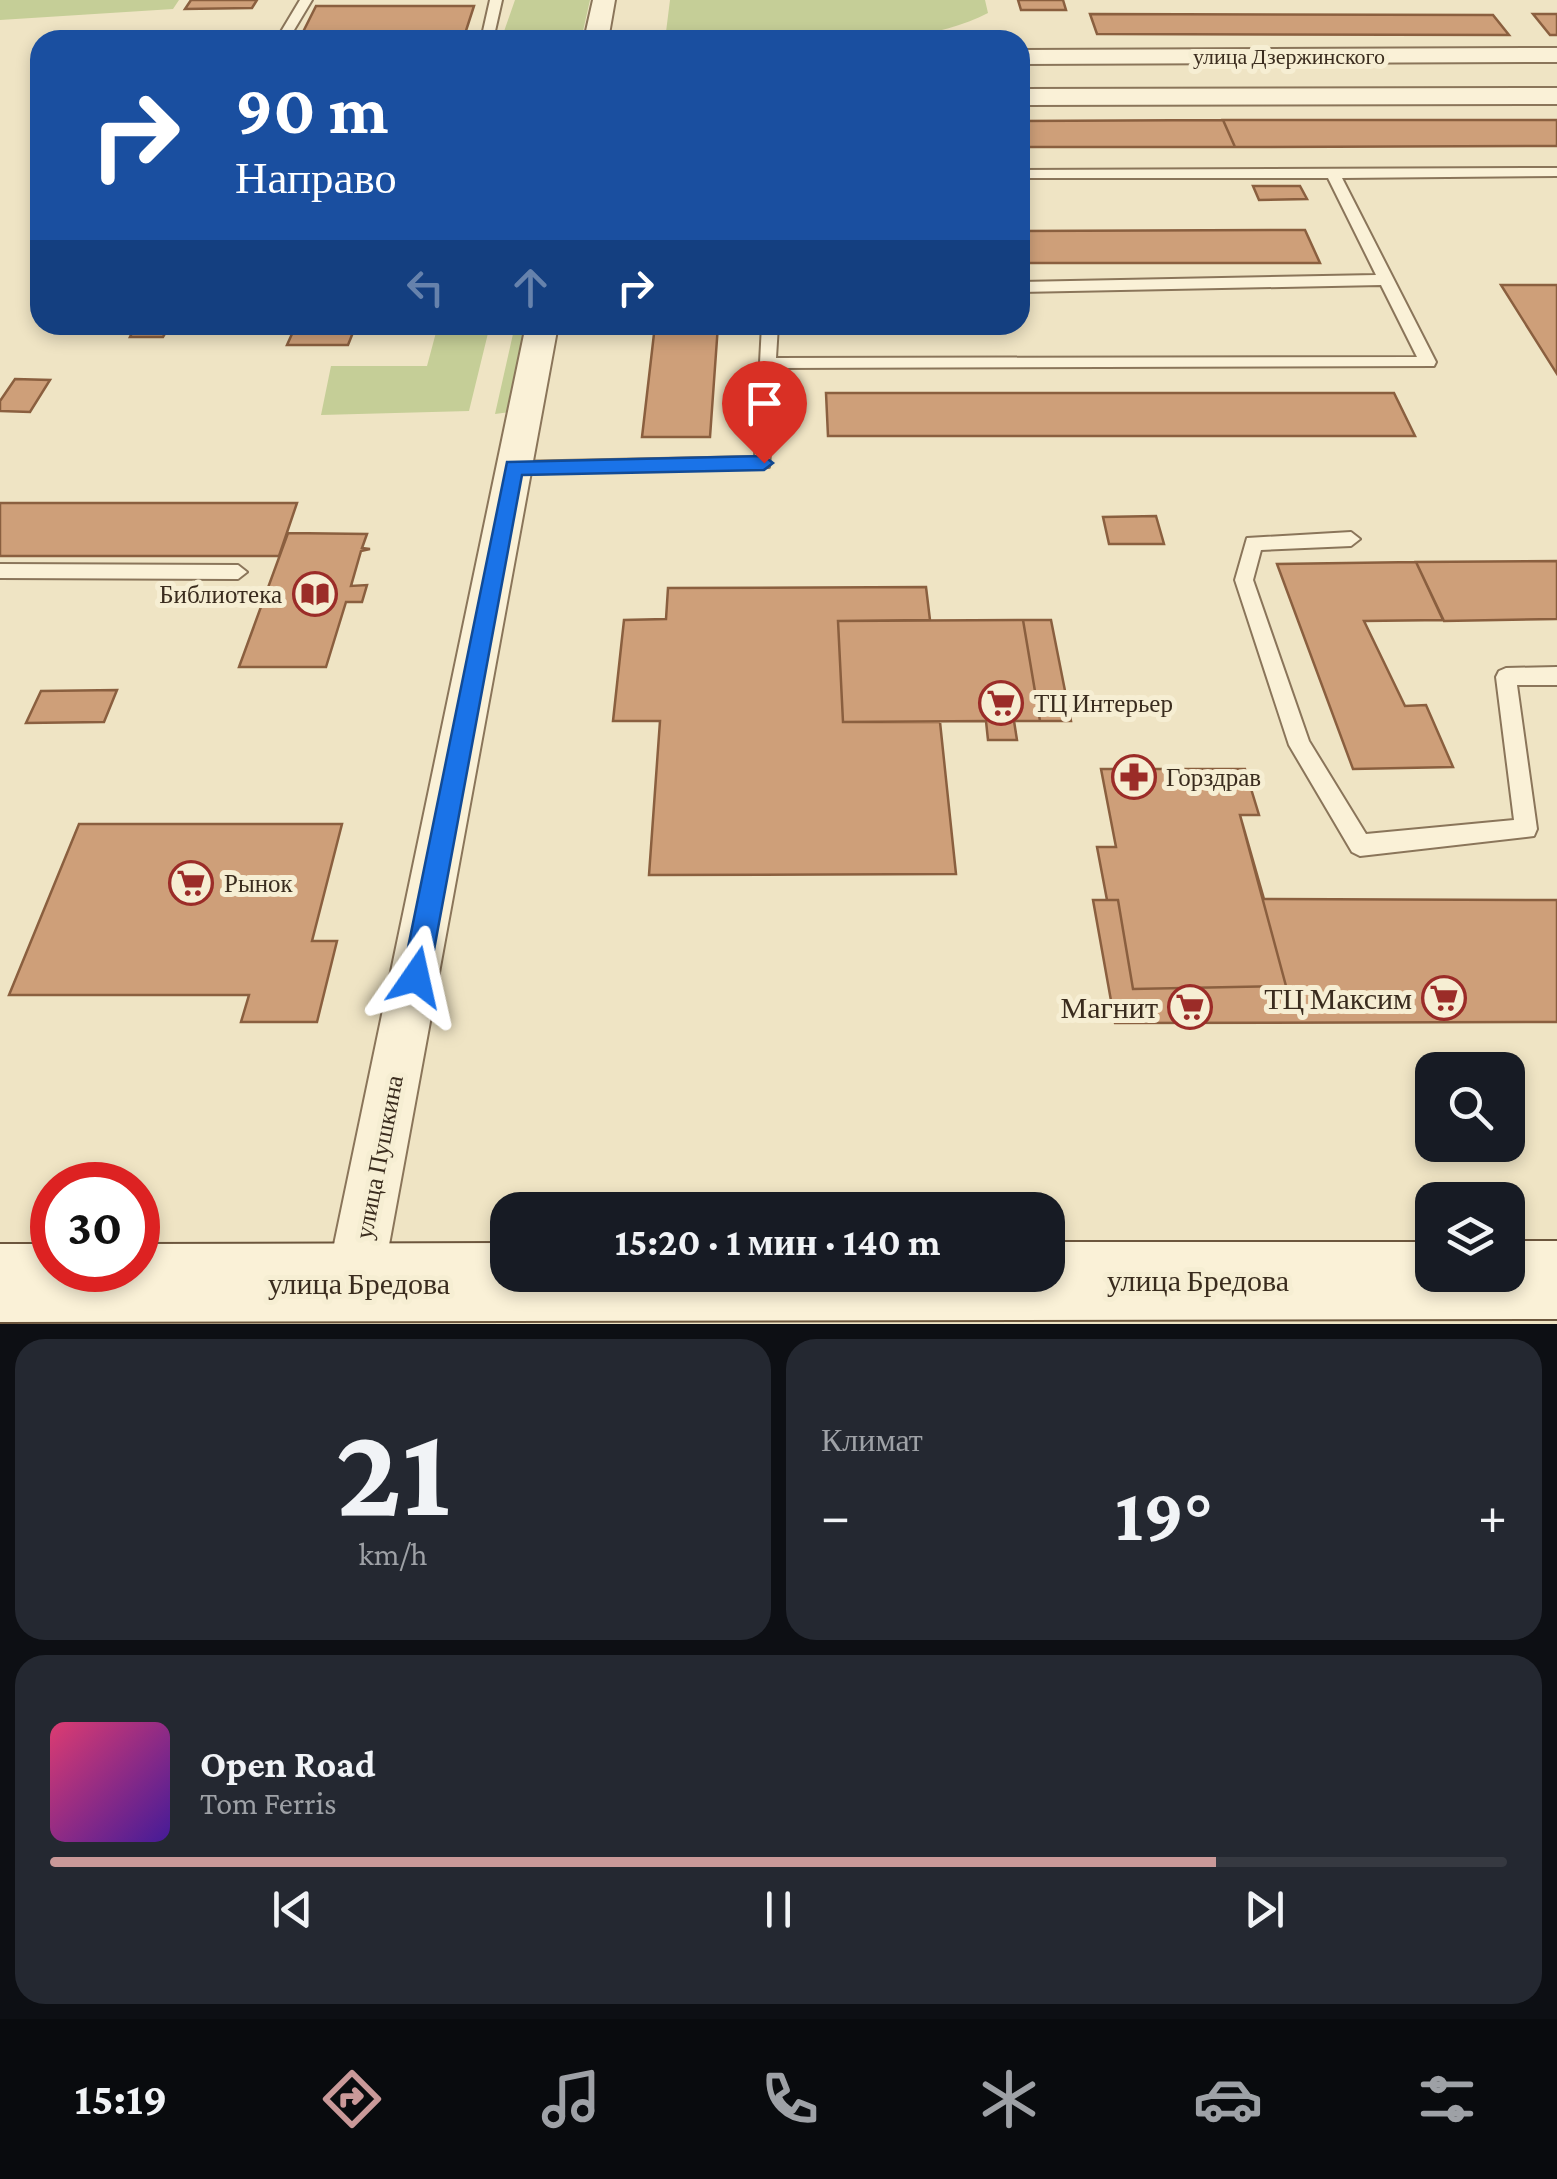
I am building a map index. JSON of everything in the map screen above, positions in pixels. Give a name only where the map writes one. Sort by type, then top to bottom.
[{"type":"street","points":[[598,30],[604,0]]},
{"type":"street","name":"улица Дзержинского","points":[[1030,57],[1557,55]]},
{"type":"street","name":"улица Дзержинского","points":[[1030,76],[1557,75]]},
{"type":"street","name":"улица Дзержинского","points":[[1030,97],[1557,96]]},
{"type":"street","name":"улица Пушкина","points":[[354,1282],[540,335]]},
{"type":"street","name":"улица Бредова","points":[[0,1283],[354,1282],[1436,1295],[1557,1280]]},
{"type":"lane","points":[[288,30],[306,0]]},
{"type":"lane","points":[[488,30],[496,0]]},
{"type":"lane","points":[[1030,174],[1557,172]]},
{"type":"lane","points":[[770,363],[1428,362],[1333,174]]},
{"type":"lane","points":[[1030,287],[1386,280]]},
{"type":"lane","points":[[514,468],[764,463],[770,335]]},
{"type":"lane","points":[[1351,539],[1254,543],[1244,580],[1300,745],[1360,844],[1526,829],[1506,677],[1557,676]]},
{"type":"lane","points":[[0,571],[238,572]]},
{"type":"green space","points":[[0,0],[179,0],[173,9],[0,20]]},
{"type":"green space","points":[[515,0],[590,0],[583,30],[504,30]]},
{"type":"green space","points":[[670,0],[985,0],[988,13],[940,30],[666,30]]},
{"type":"green space","points":[[435,335],[488,335],[469,411],[321,415],[331,366],[427,366]]},
{"type":"green space","points":[[513,335],[535,335],[517,411],[495,414]]},
{"type":"building","points":[[191,0],[257,0],[252,8],[185,9]]},
{"type":"building","points":[[1018,0],[1063,0],[1066,10],[1021,10]]},
{"type":"building","points":[[316,6],[474,6],[466,30],[304,30]]},
{"type":"building","points":[[1090,14],[1493,15],[1509,35],[1097,34]]},
{"type":"building","points":[[1533,14],[1557,14],[1557,35],[1550,35]]},
{"type":"building","points":[[1223,120],[1557,120],[1557,146],[1235,147]]},
{"type":"building","points":[[1223,120],[1235,147],[1030,147],[1030,121]]},
{"type":"building","points":[[1253,186],[1300,186],[1307,199],[1259,200]]},
{"type":"building","points":[[1305,230],[1320,263],[1030,263],[1030,231]]},
{"type":"building","points":[[1501,285],[1557,285],[1557,374]]},
{"type":"building","points":[[131,335],[164,335],[163,337]]},
{"type":"building","points":[[292,335],[352,335],[348,345],[287,345]]},
{"type":"building","points":[[654,335],[717,335],[710,437],[642,437]]},
{"type":"building","points":[[15,379],[50,380],[30,412],[0,411],[0,401]]},
{"type":"building","points":[[826,393],[1394,393],[1415,436],[828,436]]},
{"type":"building","points":[[0,503],[297,503],[279,556],[0,556]]},
{"type":"building","points":[[1156,516],[1164,544],[1109,544],[1103,517]]},
{"type":"building","name":"Библиотека","points":[[288,533],[367,534],[362,548],[370,549],[361,551],[351,586],[367,585],[362,602],[346,602],[326,667],[239,667]]},
{"type":"building","points":[[1557,561],[1557,619],[1444,621],[1416,562]]},
{"type":"building","points":[[1416,562],[1443,620],[1364,621],[1405,706],[1426,705],[1453,767],[1353,769],[1277,564]]},
{"type":"building","points":[[926,587],[930,620],[838,621],[843,722],[940,722],[956,874],[649,875],[660,721],[613,721],[624,620],[666,619],[668,588]]},
{"type":"building","points":[[1023,620],[1040,721],[1014,721],[1017,740],[988,740],[986,721],[843,722],[838,621]]},
{"type":"building","points":[[1023,620],[1051,620],[1071,721],[1040,721]]},
{"type":"building","points":[[117,690],[104,722],[26,723],[41,691]]},
{"type":"building","points":[[1101,769],[1245,769],[1259,815],[1240,815],[1264,899],[1557,900],[1557,1022],[1115,1023],[1093,900],[1107,900],[1097,847],[1116,847]]},
{"type":"building","points":[[1101,769],[1245,769],[1259,815],[1240,815],[1286,986],[1133,989],[1118,900],[1107,900],[1097,847],[1116,847]]},
{"type":"building","name":"Рынок","points":[[79,824],[342,824],[312,941],[337,941],[317,1022],[241,1022],[249,995],[9,995]]},
{"type":"place","name":"Библиотека","points":[[315,594]]},
{"type":"place","name":"ТЦ Интерьер","points":[[1001,703]]},
{"type":"place","name":"Горздрав","points":[[1134,777]]},
{"type":"place","name":"Рынок","points":[[191,883]]},
{"type":"place","name":"ТЦ Максим","points":[[1444,998]]},
{"type":"place","name":"Магнит","points":[[1190,1007]]},
{"type":"route","points":[[416,977],[514,468],[764,463]]}]
